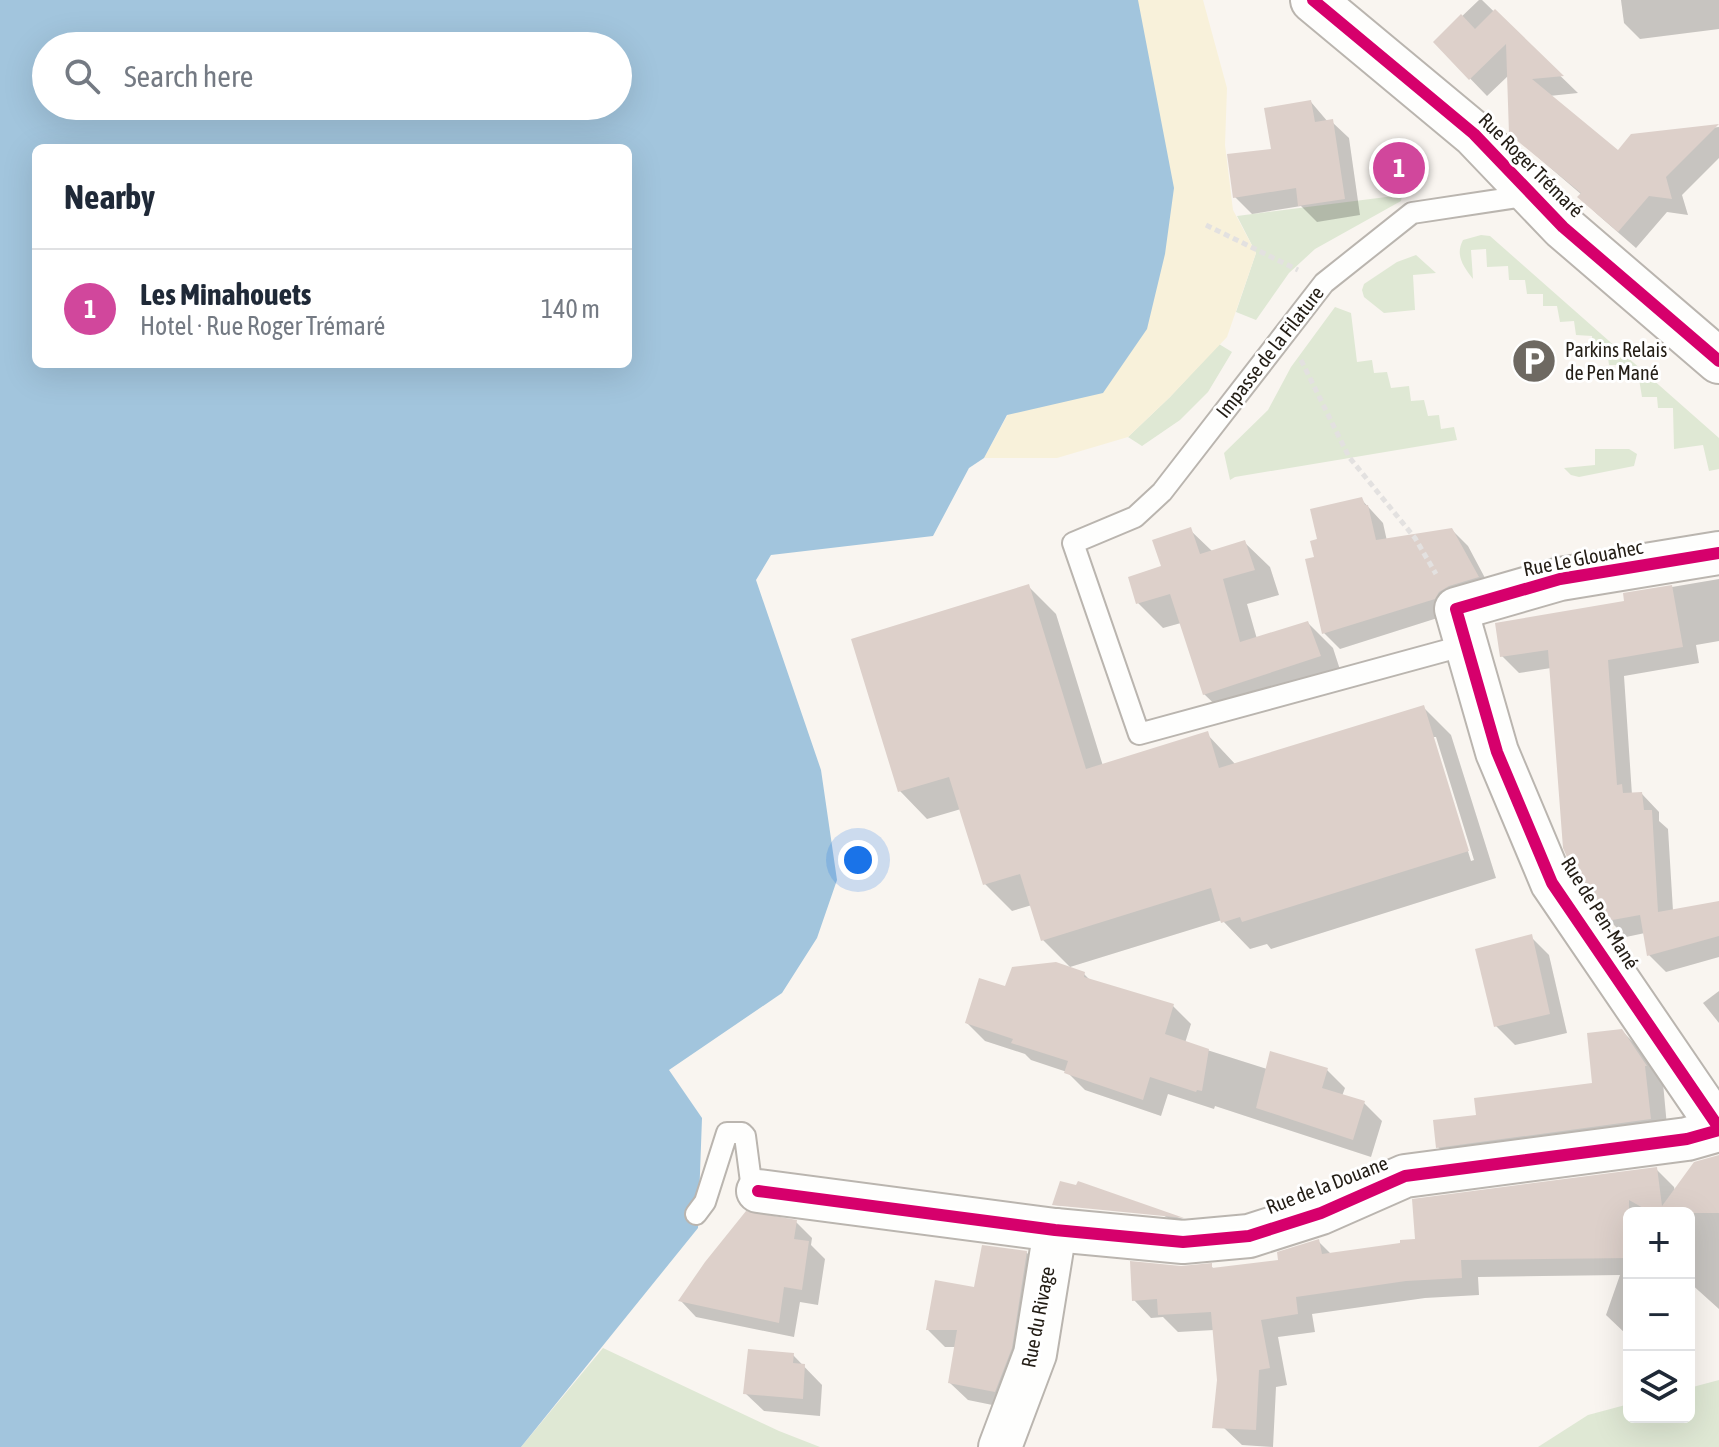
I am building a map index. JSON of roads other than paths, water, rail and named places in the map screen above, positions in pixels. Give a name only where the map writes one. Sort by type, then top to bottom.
[{"type":"street","name":"Rue Roger Trémaré","points":[[1313,0],[1474,134],[1563,227],[1719,361]]},
{"type":"street","name":"Rue Le Glouahec","points":[[1461,627],[1560,579],[1719,553]]},
{"type":"street","name":"Rue de Pen-Mané","points":[[1461,627],[1497,752],[1552,883],[1719,1129]]},
{"type":"street","name":"Rue de la Douane","points":[[758,1191],[1055,1230],[1183,1242],[1249,1236],[1321,1213],[1405,1176],[1687,1139],[1719,1129]]},
{"type":"street","name":"Rue du Rivage","points":[[1000,1447],[1035,1354],[1055,1230]]},
{"type":"lane","name":"Impasse de la Filature","points":[[1461,627],[1139,734],[1073,543],[1135,517],[1162,492],[1324,283],[1412,213],[1531,195]]},
{"type":"lane","points":[[696,1214],[705,1202],[727,1133],[742,1133],[745,1136],[751,1182],[758,1191]]},
{"type":"water","points":[[0,0],[1138,0],[1174,188],[1165,254],[1147,329],[1103,393],[1007,415],[984,458],[969,468],[933,536],[771,555],[756,580],[821,770],[837,880],[817,938],[782,993],[669,1070],[702,1118],[698,1228],[521,1447],[0,1447]]},
{"type":"place","name":"Les Minahouets","points":[[1399,168]]},
{"type":"place","name":"Parkins Relais de Pen Mané","points":[[1534,361]]}]
